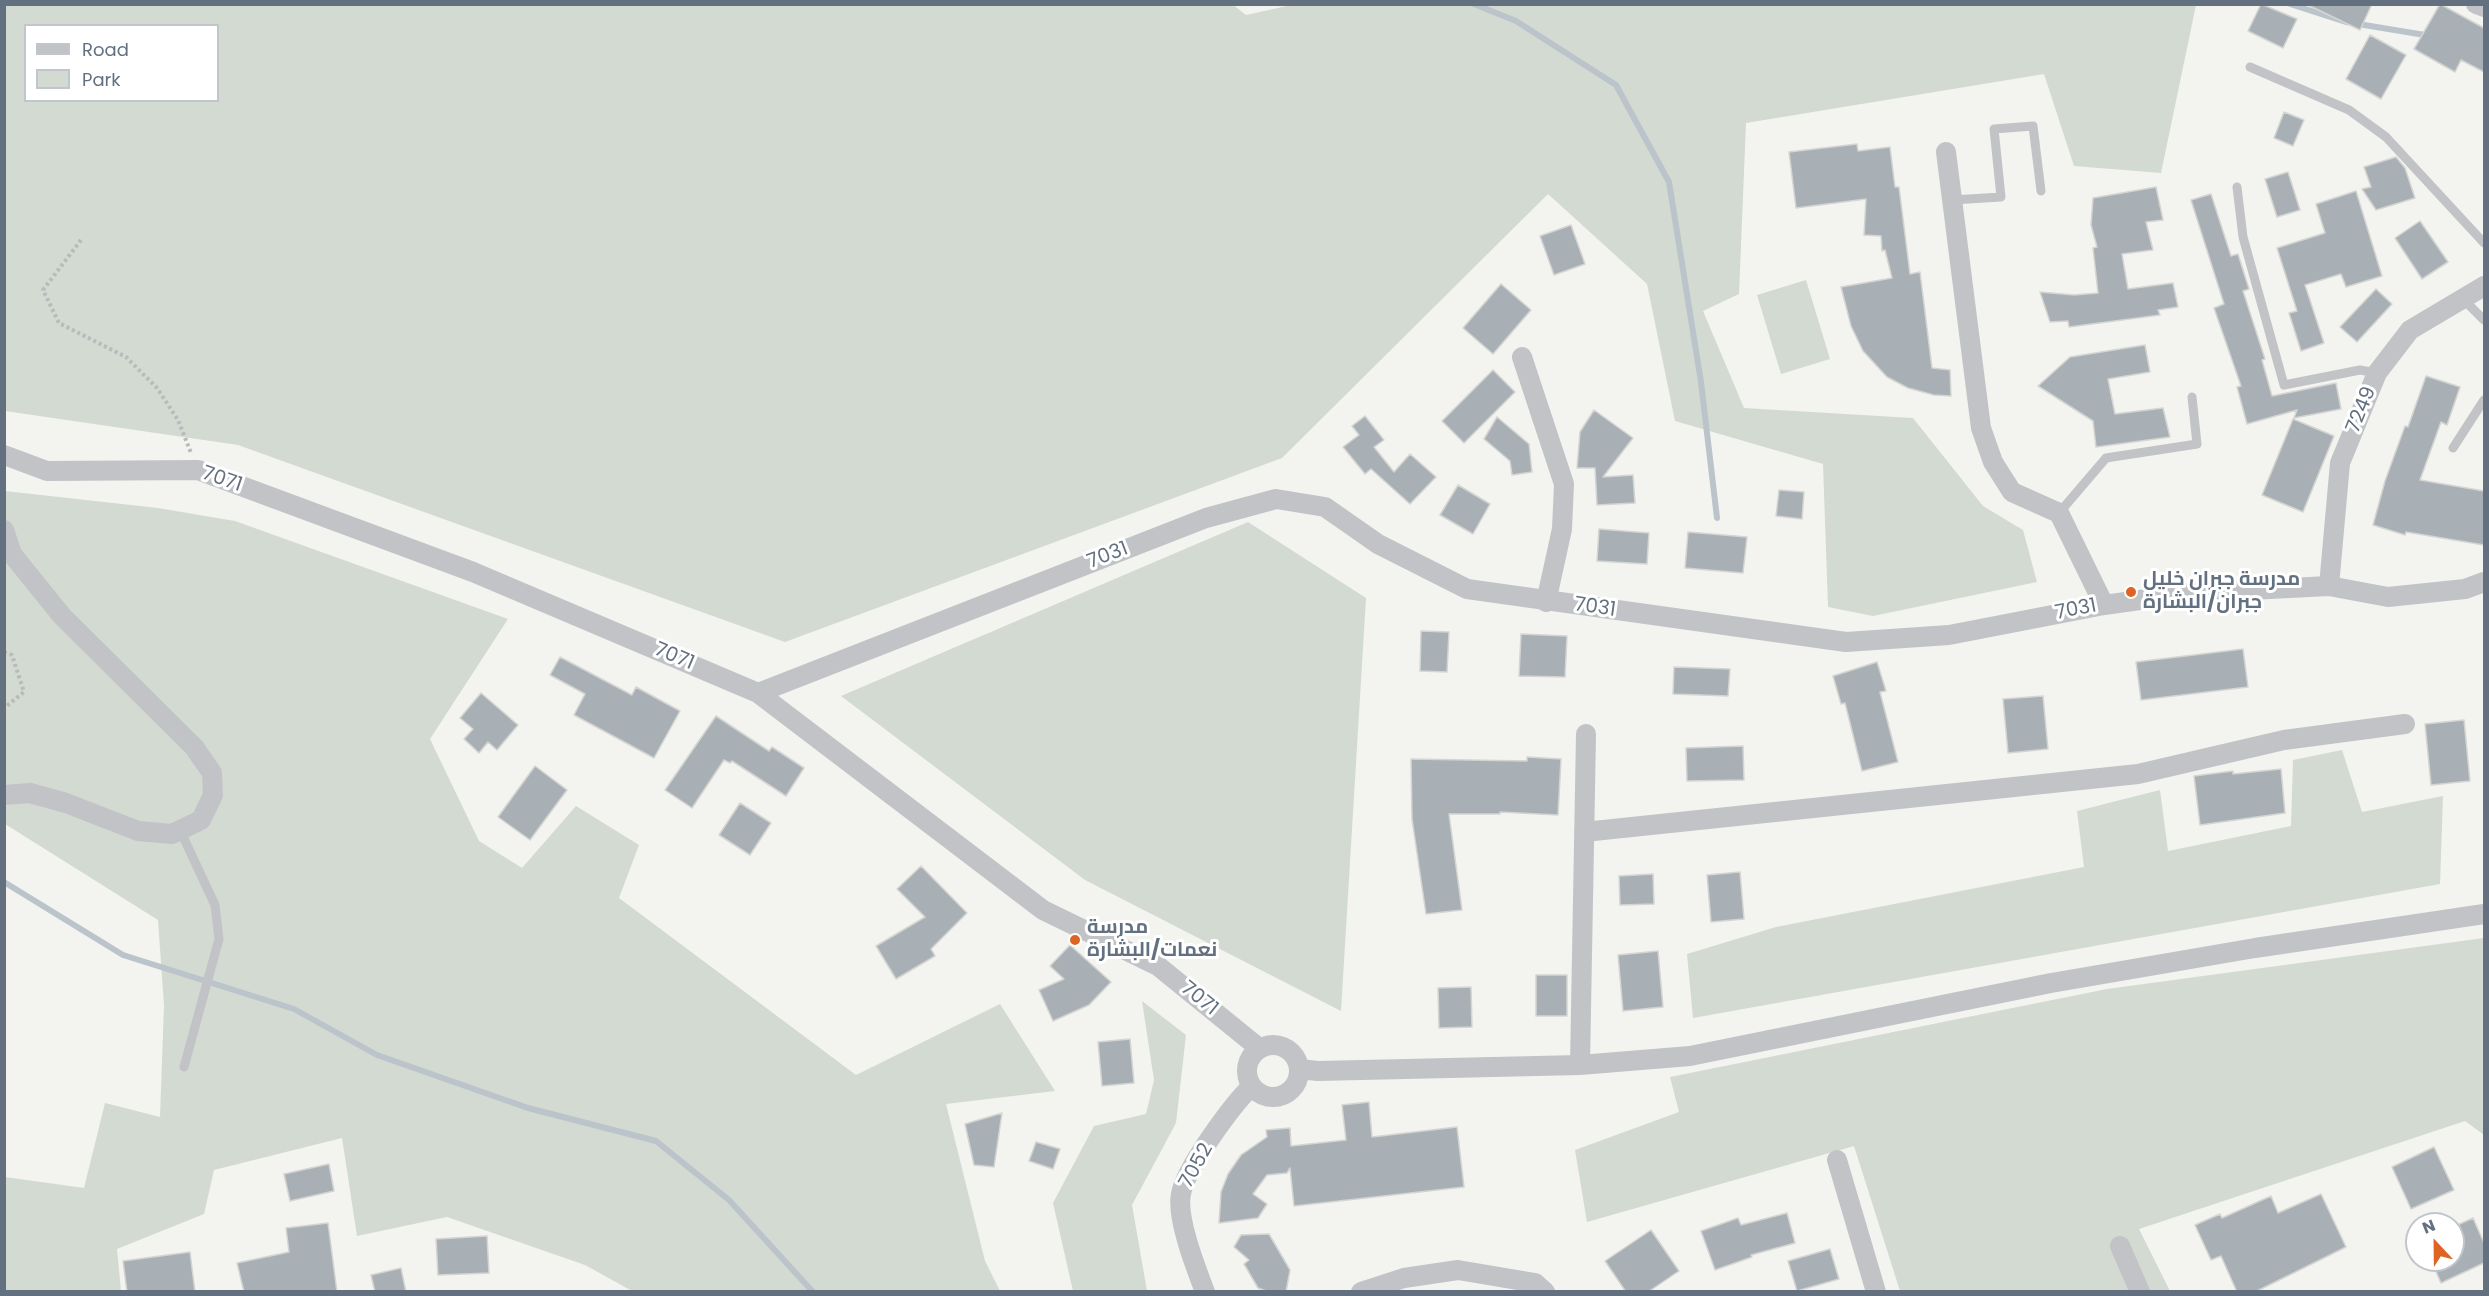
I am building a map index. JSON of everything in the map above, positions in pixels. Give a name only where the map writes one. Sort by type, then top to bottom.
[{"type":"street","points":[[2476,4],[2484,8]]},
{"type":"street","points":[[1946,152],[1981,428],[1993,462],[2012,492],[2059,513],[2104,605]]},
{"type":"street","name":"7249","points":[[2329,586],[2340,463],[2377,373],[2409,330],[2484,286]]},
{"type":"street","points":[[1522,357],[1564,484],[1562,529],[1546,602]]},
{"type":"street","name":"7071","points":[[5,457],[47,471],[198,470],[473,572],[758,693],[1042,910],[1158,966],[1259,1048]]},
{"type":"street","name":"7031","points":[[758,693],[1206,518],[1276,499],[1325,507],[1378,544],[1467,589],[1546,602],[1846,642],[1949,635],[2104,605],[2190,593],[2329,586],[2388,597],[2465,589],[2484,582]]},
{"type":"street","points":[[4,530],[12,554],[62,616],[194,747],[212,773],[213,795],[201,820],[172,834],[138,831],[66,803],[30,793],[4,795]]},
{"type":"street","points":[[1584,832],[2138,774],[2284,740],[2405,724]]},
{"type":"street","points":[[1580,1065],[1586,735]]},
{"type":"street","points":[[1299,1069],[1318,1071],[1580,1065],[1690,1056],[2051,983],[2255,948],[2484,914]]},
{"type":"street","points":[[1275,1044],[1284,1046],[1297,1060],[1299,1069],[1295,1085],[1282,1096],[1266,1096],[1251,1087],[1246,1074],[1246,1065],[1259,1048],[1275,1044]]},
{"type":"street","name":"7052","points":[[1205,1292],[1187,1242],[1180,1194],[1196,1163],[1239,1098],[1251,1087]]},
{"type":"street","points":[[1837,1160],[1876,1292]]},
{"type":"street","points":[[2120,1246],[2140,1292]]},
{"type":"street","points":[[1361,1292],[1404,1278],[1458,1270],[1535,1283],[1545,1292]]},
{"type":"lane","points":[[2250,67],[2349,110],[2386,137],[2484,243]]},
{"type":"lane","points":[[1952,200],[2001,197],[1994,129],[2033,126],[2041,191]]},
{"type":"lane","points":[[2237,187],[2243,237],[2284,385],[2360,370],[2377,373]]},
{"type":"lane","points":[[2463,299],[2484,320]]},
{"type":"lane","points":[[2059,513],[2106,458],[2197,444],[2192,397]]},
{"type":"lane","points":[[2453,448],[2484,400]]},
{"type":"lane","points":[[180,830],[215,905],[219,939],[184,1066]]},
{"type":"path","points":[[81,240],[43,290],[59,323],[126,357],[157,388],[178,420],[198,470]]},
{"type":"path","points":[[4,652],[12,655],[24,692],[4,708]]},
{"type":"green space","points":[[1232,4],[1246,15],[1296,4],[2196,5],[2161,173],[2074,166],[2044,74],[1746,123],[1739,294],[1703,311],[1744,408],[1913,418],[1983,506],[2023,530],[2037,582],[1873,616],[1828,607],[1823,464],[1675,421],[1647,284],[1548,194],[1282,458],[785,642],[238,445],[5,411],[5,5]]},
{"type":"green space","points":[[1806,280],[1830,359],[1781,374],[1757,295]]},
{"type":"green space","points":[[5,491],[158,508],[235,521],[508,619],[430,739],[479,841],[522,868],[576,806],[639,845],[619,898],[856,1075],[1000,1004],[1055,1091],[946,1104],[985,1261],[1000,1291],[632,1291],[585,1265],[447,1217],[357,1236],[342,1138],[214,1170],[204,1214],[117,1249],[121,1291],[5,1292],[5,1177],[84,1188],[105,1103],[160,1117],[164,1005],[158,920],[5,824]]},
{"type":"green space","points":[[1248,522],[1366,598],[1341,1011],[1085,880],[841,696]]},
{"type":"green space","points":[[2342,750],[2362,812],[2443,796],[2440,884],[1693,1018],[1687,954],[1776,927],[2084,867],[2077,811],[2160,790],[2168,851],[2291,826],[2293,760]]},
{"type":"green space","points":[[2484,938],[2484,1135],[2465,1121],[2139,1229],[2170,1291],[1900,1291],[1854,1146],[1587,1222],[1575,1150],[1679,1112],[1670,1077],[2107,989]]},
{"type":"green space","points":[[1142,1001],[1186,1035],[1176,1123],[1132,1205],[1147,1291],[1073,1291],[1053,1203],[1094,1126],[1146,1114],[1154,1080]]},
{"type":"building","points":[[2261,4],[2297,19],[2283,48],[2248,31]]},
{"type":"building","points":[[2306,4],[2372,4],[2360,30]]},
{"type":"building","points":[[2440,4],[2484,28],[2484,72],[2461,60],[2455,72],[2414,49]]},
{"type":"building","points":[[2370,35],[2406,55],[2381,99],[2346,79]]},
{"type":"building","points":[[2284,112],[2304,120],[2293,146],[2274,138]]},
{"type":"building","points":[[1857,144],[1858,151],[1890,147],[1895,187],[1899,187],[1910,274],[1920,272],[1932,368],[1950,370],[1951,396],[1934,395],[1908,388],[1887,377],[1863,351],[1851,326],[1841,287],[1892,278],[1885,250],[1882,251],[1881,236],[1864,235],[1866,199],[1796,208],[1789,152]]},
{"type":"building","points":[[2396,157],[2405,168],[2415,198],[2376,210],[2362,189],[2371,187],[2364,167]]},
{"type":"building","points":[[2288,172],[2300,210],[2277,217],[2265,179]]},
{"type":"building","points":[[2156,187],[2163,220],[2146,222],[2153,250],[2122,254],[2128,289],[2173,283],[2178,307],[2158,310],[2160,315],[2069,327],[2068,321],[2050,322],[2040,292],[2074,295],[2098,293],[2093,248],[2097,247],[2091,225],[2093,198]]},
{"type":"building","points":[[2356,191],[2382,276],[2346,287],[2341,274],[2305,285],[2324,343],[2301,351],[2289,313],[2297,311],[2277,248],[2325,233],[2316,204]]},
{"type":"building","points":[[2211,194],[2231,256],[2238,254],[2249,289],[2243,291],[2265,359],[2262,360],[2272,396],[2336,383],[2341,409],[2294,418],[2297,410],[2247,424],[2237,387],[2241,386],[2214,308],[2224,304],[2191,200]]},
{"type":"building","points":[[2420,221],[2448,262],[2422,279],[2395,238]]},
{"type":"building","points":[[1571,225],[1585,264],[1554,275],[1540,236]]},
{"type":"building","points":[[1501,284],[1531,310],[1493,354],[1463,328]]},
{"type":"building","points":[[2376,289],[2392,304],[2357,342],[2340,327]]},
{"type":"building","points":[[2145,345],[2150,372],[2108,379],[2115,414],[2163,408],[2170,437],[2096,447],[2093,421],[2038,386],[2070,357]]},
{"type":"building","points":[[1493,370],[1515,392],[1464,443],[1442,421]]},
{"type":"building","points":[[2426,376],[2460,387],[2447,425],[2441,422],[2420,480],[2484,491],[2484,545],[2406,532],[2405,535],[2373,525],[2385,481]]},
{"type":"building","points":[[1594,410],[1633,438],[1603,477],[1633,475],[1635,503],[1597,505],[1595,468],[1577,468],[1580,432]]},
{"type":"building","points":[[1365,416],[1384,440],[1374,447],[1394,472],[1410,454],[1436,477],[1410,504],[1371,469],[1365,474],[1343,447],[1359,435],[1352,426]]},
{"type":"building","points":[[1497,417],[1529,444],[1532,472],[1512,475],[1510,461],[1484,439]]},
{"type":"building","points":[[2293,419],[2334,436],[2303,512],[2262,495]]},
{"type":"building","points":[[1458,485],[1490,504],[1473,534],[1440,515]]},
{"type":"building","points":[[1779,490],[1804,492],[1802,519],[1776,516]]},
{"type":"building","points":[[1599,529],[1649,533],[1647,564],[1597,561]]},
{"type":"building","points":[[1688,532],[1747,537],[1743,573],[1685,568]]},
{"type":"building","points":[[1421,631],[1449,632],[1447,672],[1420,671]]},
{"type":"building","points":[[1521,634],[1567,636],[1565,677],[1519,676]]},
{"type":"building","points":[[2243,649],[2248,687],[2141,700],[2136,662]]},
{"type":"building","points":[[560,657],[632,695],[636,687],[680,711],[654,758],[574,715],[585,694],[550,675]]},
{"type":"building","points":[[1877,662],[1886,691],[1880,692],[1898,762],[1862,771],[1845,703],[1841,704],[1833,676]]},
{"type":"building","points":[[1674,667],[1730,669],[1728,696],[1673,694]]},
{"type":"building","points":[[481,693],[518,725],[497,750],[488,742],[479,753],[464,739],[473,729],[460,718]]},
{"type":"building","points":[[2043,696],[2048,749],[2008,753],[2003,699]]},
{"type":"building","points":[[716,716],[769,751],[772,747],[804,768],[786,796],[732,761],[730,763],[724,760],[692,808],[665,790]]},
{"type":"building","points":[[2464,720],[2470,781],[2431,785],[2425,724]]},
{"type":"building","points":[[1743,746],[1744,780],[1687,781],[1686,748]]},
{"type":"building","points":[[1527,757],[1561,759],[1558,815],[1500,812],[1500,814],[1449,814],[1462,910],[1426,914],[1412,819],[1411,759],[1527,761]]},
{"type":"building","points":[[535,766],[567,790],[530,840],[498,817]]},
{"type":"building","points":[[2281,769],[2285,813],[2200,825],[2194,776],[2233,771],[2233,774]]},
{"type":"building","points":[[740,803],[771,823],[750,855],[719,835]]},
{"type":"building","points":[[921,866],[967,913],[931,949],[935,956],[896,979],[876,946],[925,917],[897,889]]},
{"type":"building","points":[[1740,872],[1744,919],[1711,922],[1707,875]]},
{"type":"building","points":[[1653,874],[1654,904],[1620,905],[1619,876]]},
{"type":"building","points":[[1070,945],[1111,982],[1089,1005],[1053,1021],[1039,990],[1064,979],[1050,966]]},
{"type":"building","points":[[1658,951],[1663,1007],[1623,1011],[1618,955]]},
{"type":"building","points":[[1536,975],[1567,975],[1567,1016],[1536,1016]]},
{"type":"building","points":[[1471,987],[1472,1027],[1439,1028],[1438,988]]},
{"type":"building","points":[[1130,1039],[1134,1083],[1102,1086],[1098,1042]]},
{"type":"building","points":[[1369,1102],[1372,1137],[1457,1127],[1464,1187],[1294,1206],[1290,1168],[1287,1173],[1267,1175],[1253,1194],[1267,1204],[1258,1218],[1219,1223],[1221,1192],[1228,1174],[1241,1155],[1267,1137],[1266,1130],[1290,1128],[1291,1146],[1346,1140],[1342,1105]]},
{"type":"building","points":[[1002,1113],[994,1167],[974,1165],[965,1124]]},
{"type":"building","points":[[1036,1142],[1060,1149],[1053,1169],[1029,1161]]},
{"type":"building","points":[[2434,1147],[2454,1190],[2411,1209],[2392,1167]]},
{"type":"building","points":[[329,1164],[334,1191],[290,1201],[284,1174]]},
{"type":"building","points":[[2321,1194],[2346,1247],[2255,1292],[2237,1292],[2221,1256],[2211,1260],[2195,1225],[2220,1214],[2222,1218],[2271,1196],[2278,1213]]},
{"type":"building","points":[[1787,1213],[1795,1243],[1751,1255],[1752,1257],[1715,1270],[1701,1231],[1738,1218],[1741,1225]]},
{"type":"building","points":[[2473,1218],[2484,1243],[2484,1263],[2465,1272],[2465,1222]]},
{"type":"building","points":[[328,1223],[337,1292],[244,1292],[237,1263],[289,1252],[286,1228]]},
{"type":"building","points":[[1651,1230],[1679,1271],[1648,1292],[1626,1292],[1605,1261]]},
{"type":"building","points":[[1269,1234],[1290,1270],[1286,1292],[1269,1292],[1258,1288],[1244,1264],[1249,1260],[1234,1247],[1241,1235]]},
{"type":"building","points":[[487,1236],[489,1273],[438,1275],[436,1239]]},
{"type":"building","points":[[1830,1249],[1839,1279],[1797,1291],[1788,1261]]},
{"type":"building","points":[[190,1252],[195,1292],[127,1292],[123,1261]]},
{"type":"building","points":[[401,1268],[406,1292],[375,1292],[371,1275]]},
{"type":"building","points":[[2436,1272],[2465,1272],[2441,1283]]},
{"type":"waterway","points":[[1474,4],[1516,21],[1616,85],[1669,182],[1701,382],[1717,518]]},
{"type":"waterway","points":[[2290,4],[2346,22],[2431,36]]},
{"type":"waterway","points":[[4,882],[123,955],[294,1009],[377,1055],[528,1108],[656,1141],[729,1200],[813,1292]]},
{"type":"place","name":"مدرسة جبران خليل جبران/البشارة","points":[[2131,592]]},
{"type":"place","name":"مدرسة نعمات/البشارة","points":[[1075,940]]}]
